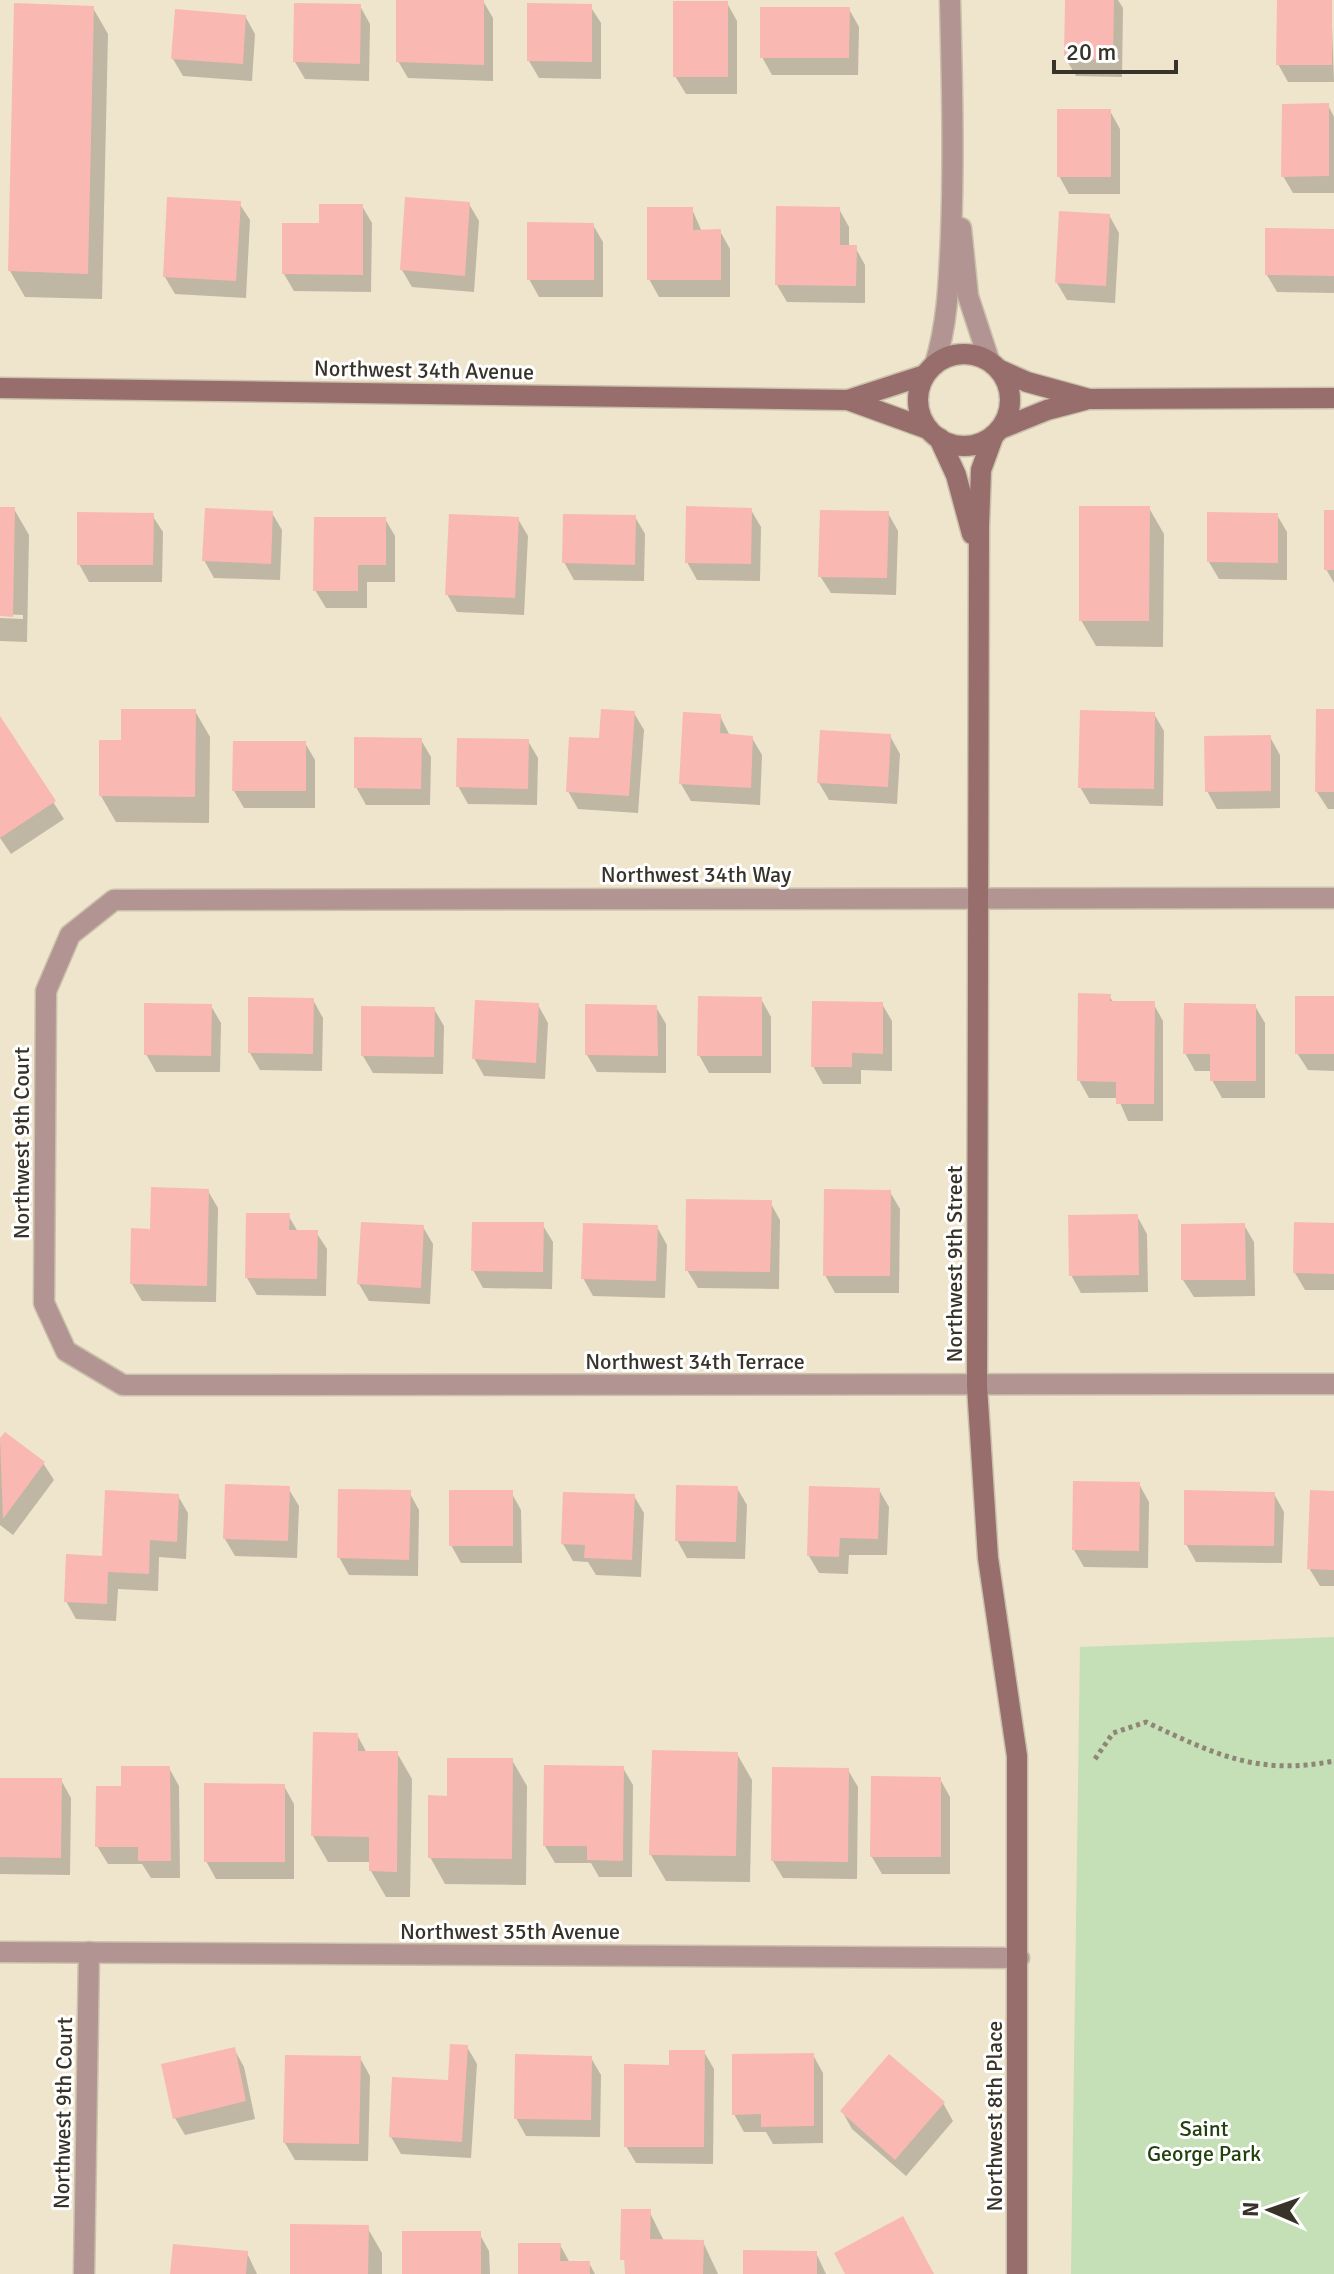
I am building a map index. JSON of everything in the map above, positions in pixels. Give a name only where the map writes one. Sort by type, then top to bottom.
[{"type":"street","points":[[950,0],[953,177],[949,277],[942,340],[918,401],[933,434],[966,446],[1047,410],[1089,399],[1334,398]]},
{"type":"street","points":[[953,177],[968,296],[1010,399],[1008,413],[996,433]]},
{"type":"street","points":[[930,369],[960,353],[995,365],[1027,382],[1089,399]]},
{"type":"street","name":"Northwest 34th Avenue","points":[[848,400],[930,369]]},
{"type":"street","name":"Northwest 34th Avenue","points":[[0,388],[848,400],[933,434]]},
{"type":"street","name":"Northwest 9th Street","points":[[996,433],[981,470],[977,1386],[988,1558],[1017,1756],[1019,1958]]},
{"type":"street","name":"Northwest 9th Street","points":[[933,434],[956,475],[981,569]]},
{"type":"street","name":"Northwest 34th Way","points":[[70,935],[114,900],[1334,898]]},
{"type":"street","name":"Northwest 9th Court","points":[[66,1351],[44,1303],[46,991],[70,935]]},
{"type":"street","name":"Northwest 34th Terrace","points":[[66,1351],[123,1385],[1334,1384]]},
{"type":"street","name":"Northwest 35th Avenue","points":[[0,1952],[1019,1958]]},
{"type":"street","name":"Northwest 9th Court","points":[[84,2274],[89,1952]]},
{"type":"street","name":"Northwest 8th Place","points":[[1017,2274],[1019,1958]]},
{"type":"path","points":[[1095,1759],[1113,1733],[1146,1722],[1247,1764],[1304,1767],[1334,1761]]},
{"type":"green space","name":"Saint George Park","points":[[1334,1637],[1334,2274],[1071,2274],[1080,1647]]},
{"type":"building","points":[[396,0],[484,0],[484,65],[396,62]]},
{"type":"building","points":[[1065,0],[1114,0],[1113,60],[1064,59]]},
{"type":"building","points":[[1277,0],[1332,0],[1332,65],[1276,65]]},
{"type":"building","points":[[673,1],[728,1],[728,77],[673,77]]},
{"type":"building","points":[[14,3],[94,6],[88,274],[8,271]]},
{"type":"building","points":[[294,3],[361,4],[360,64],[293,62]]},
{"type":"building","points":[[527,3],[592,4],[592,62],[527,61]]},
{"type":"building","points":[[760,7],[850,7],[849,58],[760,58]]},
{"type":"building","points":[[175,9],[246,15],[243,64],[171,59]]},
{"type":"building","points":[[1329,103],[1329,176],[1281,177],[1282,104]]},
{"type":"building","points":[[1057,109],[1111,109],[1111,177],[1057,177]]},
{"type":"building","points":[[167,197],[241,201],[236,281],[163,277]]},
{"type":"building","points":[[405,197],[470,202],[465,276],[400,270]]},
{"type":"building","points":[[319,204],[363,204],[363,275],[282,274],[282,223],[319,223]]},
{"type":"building","points":[[776,206],[840,207],[840,245],[857,245],[856,286],[775,285]]},
{"type":"building","points":[[647,207],[693,207],[693,230],[721,229],[721,280],[647,280]]},
{"type":"building","points":[[1059,211],[1110,214],[1106,286],[1055,283]]},
{"type":"building","points":[[527,222],[594,223],[594,280],[527,280]]},
{"type":"building","points":[[1265,228],[1334,229],[1334,276],[1265,275]]},
{"type":"building","points":[[686,506],[752,508],[751,564],[685,563]]},
{"type":"building","points":[[1079,506],[1150,506],[1149,621],[1079,621]]},
{"type":"building","points":[[0,507],[15,507],[13,617],[0,616]]},
{"type":"building","points":[[205,508],[273,511],[271,564],[202,561]]},
{"type":"building","points":[[820,510],[889,511],[887,578],[818,577]]},
{"type":"building","points":[[1324,510],[1334,510],[1334,570],[1324,570]]},
{"type":"building","points":[[77,512],[154,513],[153,565],[77,565]]},
{"type":"building","points":[[1207,512],[1278,513],[1278,563],[1207,562]]},
{"type":"building","points":[[449,514],[519,517],[515,598],[445,595]]},
{"type":"building","points":[[563,514],[636,515],[635,565],[562,563]]},
{"type":"building","points":[[314,517],[386,517],[386,565],[358,565],[358,591],[313,591]]},
{"type":"building","points":[[121,709],[196,709],[195,797],[99,796],[99,740],[121,740]]},
{"type":"building","points":[[601,709],[635,711],[629,796],[566,792],[569,737],[599,738]]},
{"type":"building","points":[[1316,709],[1334,709],[1334,792],[1315,792]]},
{"type":"building","points":[[1080,710],[1155,712],[1154,789],[1078,788]]},
{"type":"building","points":[[683,712],[721,714],[720,733],[753,736],[751,788],[679,784]]},
{"type":"building","points":[[0,716],[56,801],[0,838]]},
{"type":"building","points":[[820,730],[891,734],[888,787],[817,783]]},
{"type":"building","points":[[1271,735],[1271,791],[1205,792],[1204,736]]},
{"type":"building","points":[[354,737],[422,738],[421,789],[354,788]]},
{"type":"building","points":[[457,738],[529,739],[528,789],[456,787]]},
{"type":"building","points":[[233,741],[306,741],[306,791],[232,791]]},
{"type":"building","points":[[1078,993],[1111,994],[1110,1001],[1155,1001],[1154,1104],[1116,1104],[1116,1082],[1077,1081]]},
{"type":"building","points":[[698,996],[762,997],[762,1056],[697,1056]]},
{"type":"building","points":[[1295,996],[1334,996],[1334,1054],[1295,1054]]},
{"type":"building","points":[[248,997],[314,998],[313,1054],[248,1053]]},
{"type":"building","points":[[475,1000],[539,1003],[536,1063],[472,1059]]},
{"type":"building","points":[[812,1001],[883,1002],[883,1054],[852,1053],[852,1067],[811,1067]]},
{"type":"building","points":[[144,1003],[212,1004],[211,1056],[144,1055]]},
{"type":"building","points":[[1184,1003],[1256,1004],[1256,1081],[1210,1081],[1210,1054],[1183,1054]]},
{"type":"building","points":[[585,1004],[657,1005],[658,1056],[585,1055]]},
{"type":"building","points":[[361,1006],[435,1007],[434,1057],[361,1056]]},
{"type":"building","points":[[151,1187],[209,1189],[207,1286],[130,1284],[131,1228],[150,1229]]},
{"type":"building","points":[[824,1189],[891,1190],[890,1276],[823,1276]]},
{"type":"building","points":[[686,1199],[772,1200],[770,1272],[685,1271]]},
{"type":"building","points":[[246,1213],[290,1213],[289,1230],[318,1230],[317,1279],[245,1278]]},
{"type":"building","points":[[1138,1214],[1139,1275],[1069,1276],[1068,1215]]},
{"type":"building","points":[[361,1222],[424,1225],[421,1288],[357,1284]]},
{"type":"building","points":[[472,1222],[544,1222],[543,1272],[471,1271]]},
{"type":"building","points":[[1294,1222],[1334,1223],[1334,1274],[1293,1273]]},
{"type":"building","points":[[583,1223],[658,1225],[656,1281],[581,1279]]},
{"type":"building","points":[[1245,1223],[1246,1280],[1181,1280],[1181,1224]]},
{"type":"building","points":[[5,1432],[45,1462],[3,1519],[0,1438]]},
{"type":"building","points":[[1073,1481],[1140,1482],[1139,1551],[1072,1550]]},
{"type":"building","points":[[225,1484],[290,1486],[288,1541],[223,1539]]},
{"type":"building","points":[[676,1485],[738,1486],[736,1542],[675,1541]]},
{"type":"building","points":[[809,1486],[880,1488],[878,1539],[840,1538],[839,1557],[807,1556]]},
{"type":"building","points":[[338,1489],[411,1490],[409,1560],[337,1558]]},
{"type":"building","points":[[105,1490],[179,1494],[177,1542],[150,1540],[149,1574],[108,1572],[107,1604],[64,1602],[66,1554],[102,1556]]},
{"type":"building","points":[[449,1490],[513,1490],[513,1546],[449,1546]]},
{"type":"building","points":[[1184,1490],[1275,1492],[1274,1546],[1184,1545]]},
{"type":"building","points":[[1310,1490],[1334,1491],[1334,1570],[1307,1569]]},
{"type":"building","points":[[563,1492],[635,1494],[632,1560],[584,1558],[585,1545],[561,1544]]},
{"type":"building","points":[[313,1732],[358,1733],[358,1751],[398,1751],[397,1872],[369,1871],[369,1837],[311,1836]]},
{"type":"building","points":[[652,1750],[738,1752],[736,1856],[649,1855]]},
{"type":"building","points":[[447,1758],[513,1758],[512,1859],[428,1858],[428,1795],[447,1796]]},
{"type":"building","points":[[544,1765],[624,1766],[623,1861],[587,1860],[587,1846],[543,1846]]},
{"type":"building","points":[[121,1766],[170,1766],[171,1861],[138,1861],[138,1847],[95,1847],[96,1786],[121,1786]]},
{"type":"building","points":[[772,1767],[849,1768],[848,1862],[771,1861]]},
{"type":"building","points":[[871,1776],[941,1777],[941,1857],[870,1857]]},
{"type":"building","points":[[0,1778],[62,1778],[61,1858],[0,1857]]},
{"type":"building","points":[[204,1783],[285,1784],[285,1862],[204,1862]]},
{"type":"building","points":[[450,2044],[468,2045],[462,2142],[389,2137],[392,2077],[448,2080]]},
{"type":"building","points":[[235,2047],[246,2101],[173,2119],[161,2064]]},
{"type":"building","points":[[669,2050],[705,2050],[704,2147],[624,2147],[624,2064],[669,2065]]},
{"type":"building","points":[[814,2053],[814,2126],[761,2127],[761,2114],[732,2115],[732,2054]]},
{"type":"building","points":[[515,2054],[592,2056],[591,2120],[514,2119]]},
{"type":"building","points":[[889,2054],[945,2102],[895,2160],[840,2111]]},
{"type":"building","points":[[285,2055],[361,2056],[359,2144],[283,2143]]},
{"type":"building","points":[[621,2209],[651,2209],[650,2239],[704,2240],[703,2274],[625,2274],[625,2260],[620,2260]]},
{"type":"building","points":[[903,2216],[934,2274],[845,2274],[834,2253]]},
{"type":"building","points":[[290,2224],[369,2225],[368,2274],[290,2274]]},
{"type":"building","points":[[402,2231],[481,2231],[481,2274],[402,2274]]},
{"type":"building","points":[[518,2243],[561,2243],[560,2261],[590,2261],[590,2274],[518,2274]]},
{"type":"building","points":[[173,2244],[248,2251],[246,2274],[170,2274]]},
{"type":"building","points":[[743,2250],[817,2251],[817,2274],[743,2274]]}]
